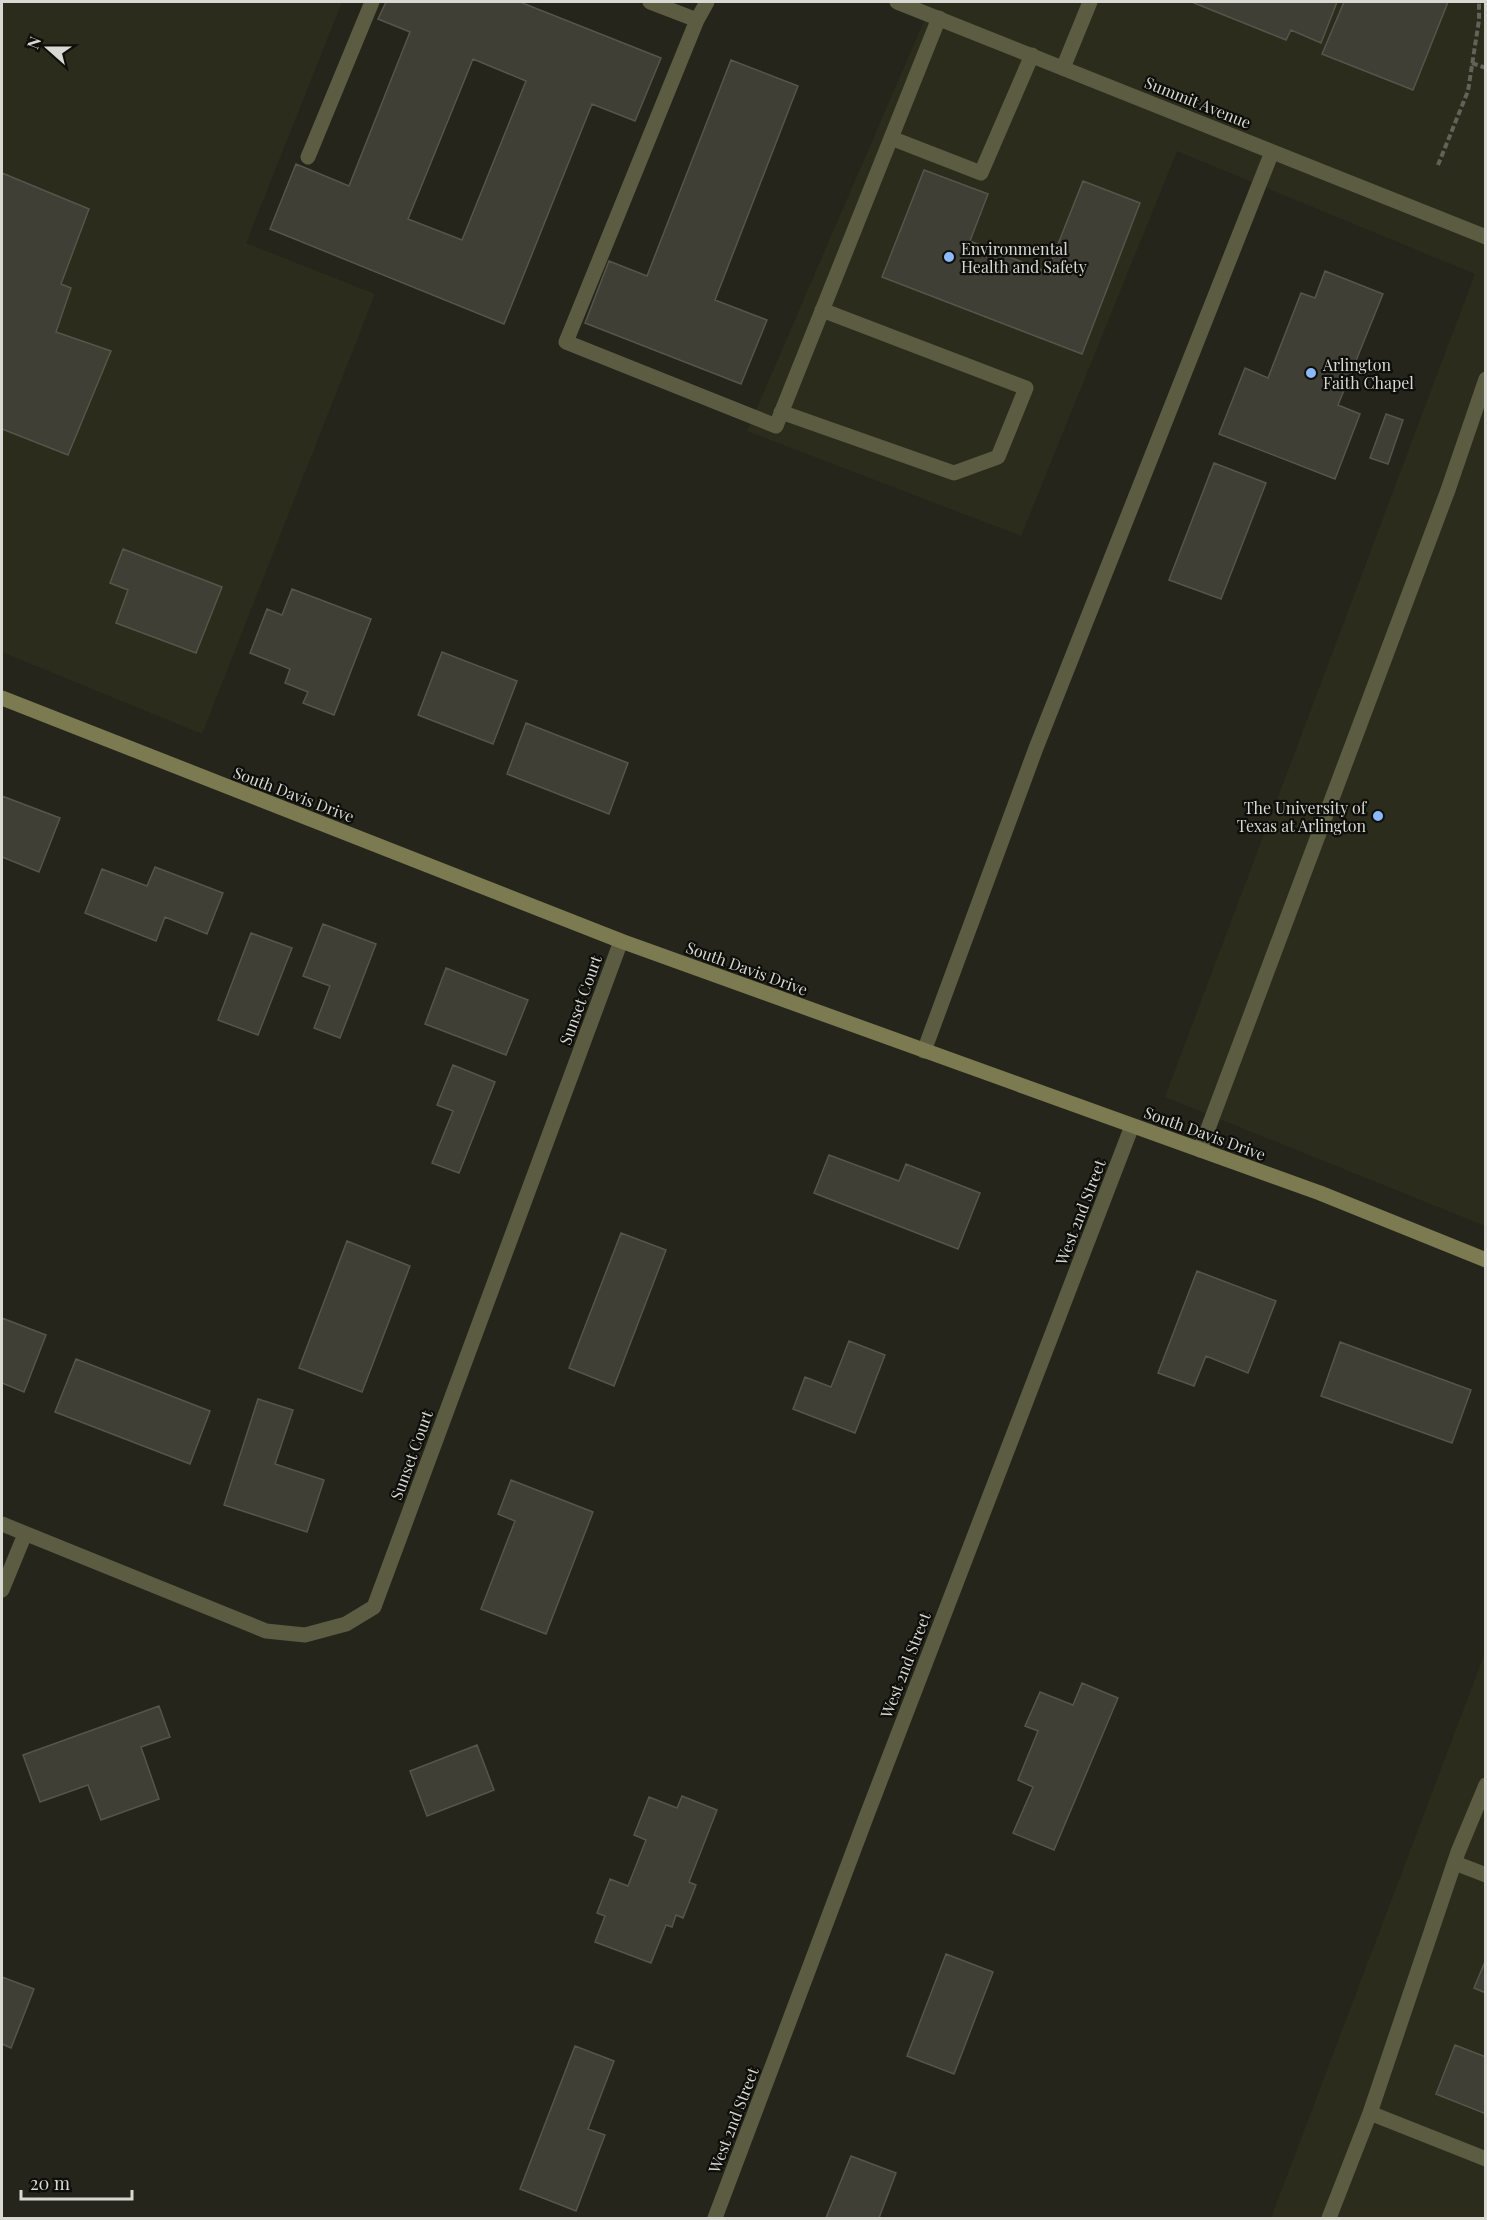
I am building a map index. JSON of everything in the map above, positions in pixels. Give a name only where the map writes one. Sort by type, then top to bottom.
[{"type":"street","points":[[308,157],[372,2]]},
{"type":"street","points":[[650,2],[697,20]]},
{"type":"street","points":[[706,2],[566,342],[776,426],[939,18]]},
{"type":"street","name":"Summit Avenue","points":[[897,2],[1485,237]]},
{"type":"street","points":[[1063,68],[1090,2]]},
{"type":"street","points":[[891,138],[981,173],[1032,55]]},
{"type":"street","points":[[924,1051],[1036,748],[1272,152]]},
{"type":"street","points":[[781,412],[954,473],[998,457],[1026,388],[822,310]]},
{"type":"street","points":[[1200,1150],[1445,498],[1485,379]]},
{"type":"street","name":"South Davis Drive","points":[[2,698],[621,941],[1320,1192],[1485,1260]]},
{"type":"street","name":"Sunset Court","points":[[2,1524],[266,1631],[305,1635],[346,1624],[374,1607],[621,941]]},
{"type":"street","name":"West 2nd Street","points":[[715,2218],[873,1797],[1132,1126]]},
{"type":"street","points":[[2,1590],[25,1534]]},
{"type":"street","points":[[1329,2218],[1370,2113],[1455,1863],[1485,1785]]},
{"type":"street","points":[[1455,1863],[1485,1875]]},
{"type":"street","points":[[1370,2113],[1485,2159]]},
{"type":"path","points":[[1438,165],[1468,91],[1479,20],[1479,2]]},
{"type":"path","points":[[1472,63],[1485,68]]},
{"type":"shaded area","points":[[2,2],[342,2],[246,243],[375,294],[202,734],[2,652]]},
{"type":"shaded area","name":"The University of Texas at Arlington","points":[[897,2],[1485,2],[1485,1226],[1165,1097],[1475,274],[1177,151],[1021,536],[747,431],[927,14]]},
{"type":"shaded area","points":[[1485,1653],[1485,2218],[1271,2218]]},
{"type":"building","points":[[386,2],[520,2],[661,58],[635,121],[592,104],[504,324],[270,229],[296,164],[349,186],[410,32],[378,19]],"holes":[[[473,59],[526,81],[462,240],[408,219]]]},
{"type":"building","points":[[1195,2],[1337,2],[1321,43],[1291,30],[1286,40]]},
{"type":"building","points":[[1344,2],[1448,2],[1413,90],[1322,54]]},
{"type":"building","points":[[731,60],[798,86],[715,300],[767,320],[741,384],[585,323],[609,261],[647,276]]},
{"type":"building","name":"Environmental Health and Safety","points":[[924,170],[988,194],[970,241],[1047,272],[1083,181],[1140,203],[1082,354],[882,277]]},
{"type":"building","points":[[2,173],[89,209],[61,284],[71,288],[56,332],[111,351],[68,455],[2,429]]},
{"type":"building","name":"Arlington Faith Chapel","points":[[1325,271],[1383,294],[1338,405],[1360,414],[1335,479],[1219,434],[1245,368],[1268,378],[1301,293],[1315,298]]},
{"type":"building","points":[[1386,414],[1403,420],[1388,464],[1370,458]]},
{"type":"building","points":[[1214,463],[1266,483],[1221,599],[1169,580]]},
{"type":"building","points":[[123,549],[222,587],[196,653],[116,623],[128,590],[110,583]]},
{"type":"building","points":[[292,589],[371,619],[334,715],[303,703],[308,692],[285,683],[290,669],[250,653],[267,609],[282,615]]},
{"type":"building","points":[[442,652],[517,681],[493,744],[418,715]]},
{"type":"building","points":[[526,723],[628,763],[609,814],[507,774]]},
{"type":"building","points":[[2,796],[60,818],[39,872],[2,857]]},
{"type":"building","points":[[155,867],[223,893],[207,934],[165,917],[156,941],[85,913],[102,869],[147,886]]},
{"type":"building","points":[[323,924],[376,944],[340,1038],[314,1028],[330,986],[303,976]]},
{"type":"building","points":[[251,933],[292,948],[258,1035],[218,1020]]},
{"type":"building","points":[[446,968],[528,1000],[506,1055],[425,1024]]},
{"type":"building","points":[[453,1065],[495,1082],[459,1173],[432,1163],[453,1111],[437,1105]]},
{"type":"building","points":[[829,1155],[899,1181],[906,1164],[980,1193],[958,1249],[814,1193]]},
{"type":"building","points":[[621,1233],[666,1250],[614,1386],[569,1368]]},
{"type":"building","points":[[347,1241],[410,1266],[362,1392],[299,1368]]},
{"type":"building","points":[[1197,1271],[1276,1301],[1248,1373],[1206,1356],[1194,1386],[1158,1373]]},
{"type":"building","points":[[2,1318],[46,1335],[24,1392],[2,1383]]},
{"type":"building","points":[[849,1341],[885,1355],[855,1433],[793,1409],[805,1377],[831,1387]]},
{"type":"building","points":[[1340,1342],[1471,1390],[1452,1443],[1321,1396]]},
{"type":"building","points":[[76,1359],[210,1411],[190,1464],[55,1412]]},
{"type":"building","points":[[258,1399],[293,1410],[275,1464],[324,1480],[307,1532],[224,1505]]},
{"type":"building","points":[[511,1480],[593,1512],[546,1634],[481,1609],[515,1521],[498,1514]]},
{"type":"building","points":[[1082,1683],[1118,1698],[1054,1850],[1013,1833],[1033,1787],[1018,1780],[1038,1731],[1025,1726],[1040,1692],[1073,1705]]},
{"type":"building","points":[[159,1706],[170,1737],[141,1747],[159,1799],[101,1820],[88,1785],[40,1802],[23,1755]]},
{"type":"building","points":[[477,1745],[494,1790],[427,1816],[410,1771]]},
{"type":"building","points":[[682,1796],[717,1810],[689,1882],[696,1885],[683,1918],[676,1915],[672,1927],[666,1925],[651,1963],[595,1942],[605,1916],[597,1913],[610,1879],[628,1886],[646,1840],[634,1835],[649,1797],[677,1808]]},
{"type":"building","points":[[946,1954],[993,1972],[954,2074],[907,2056]]},
{"type":"building","points":[[1486,1959],[1486,1993],[1474,1988]]},
{"type":"building","points":[[2,1977],[34,1989],[11,2048],[2,2044]]},
{"type":"building","points":[[1455,2045],[1486,2057],[1486,2114],[1436,2094]]},
{"type":"building","points":[[575,2046],[614,2061],[588,2129],[605,2135],[576,2211],[520,2189]]},
{"type":"building","points":[[851,2156],[896,2173],[879,2218],[826,2218]]},
{"type":"place","name":"Environmental Health and Safety","points":[[949,257]]},
{"type":"place","name":"Arlington Faith Chapel","points":[[1311,373]]},
{"type":"place","name":"The University of Texas at Arlington","points":[[1378,816]]}]
